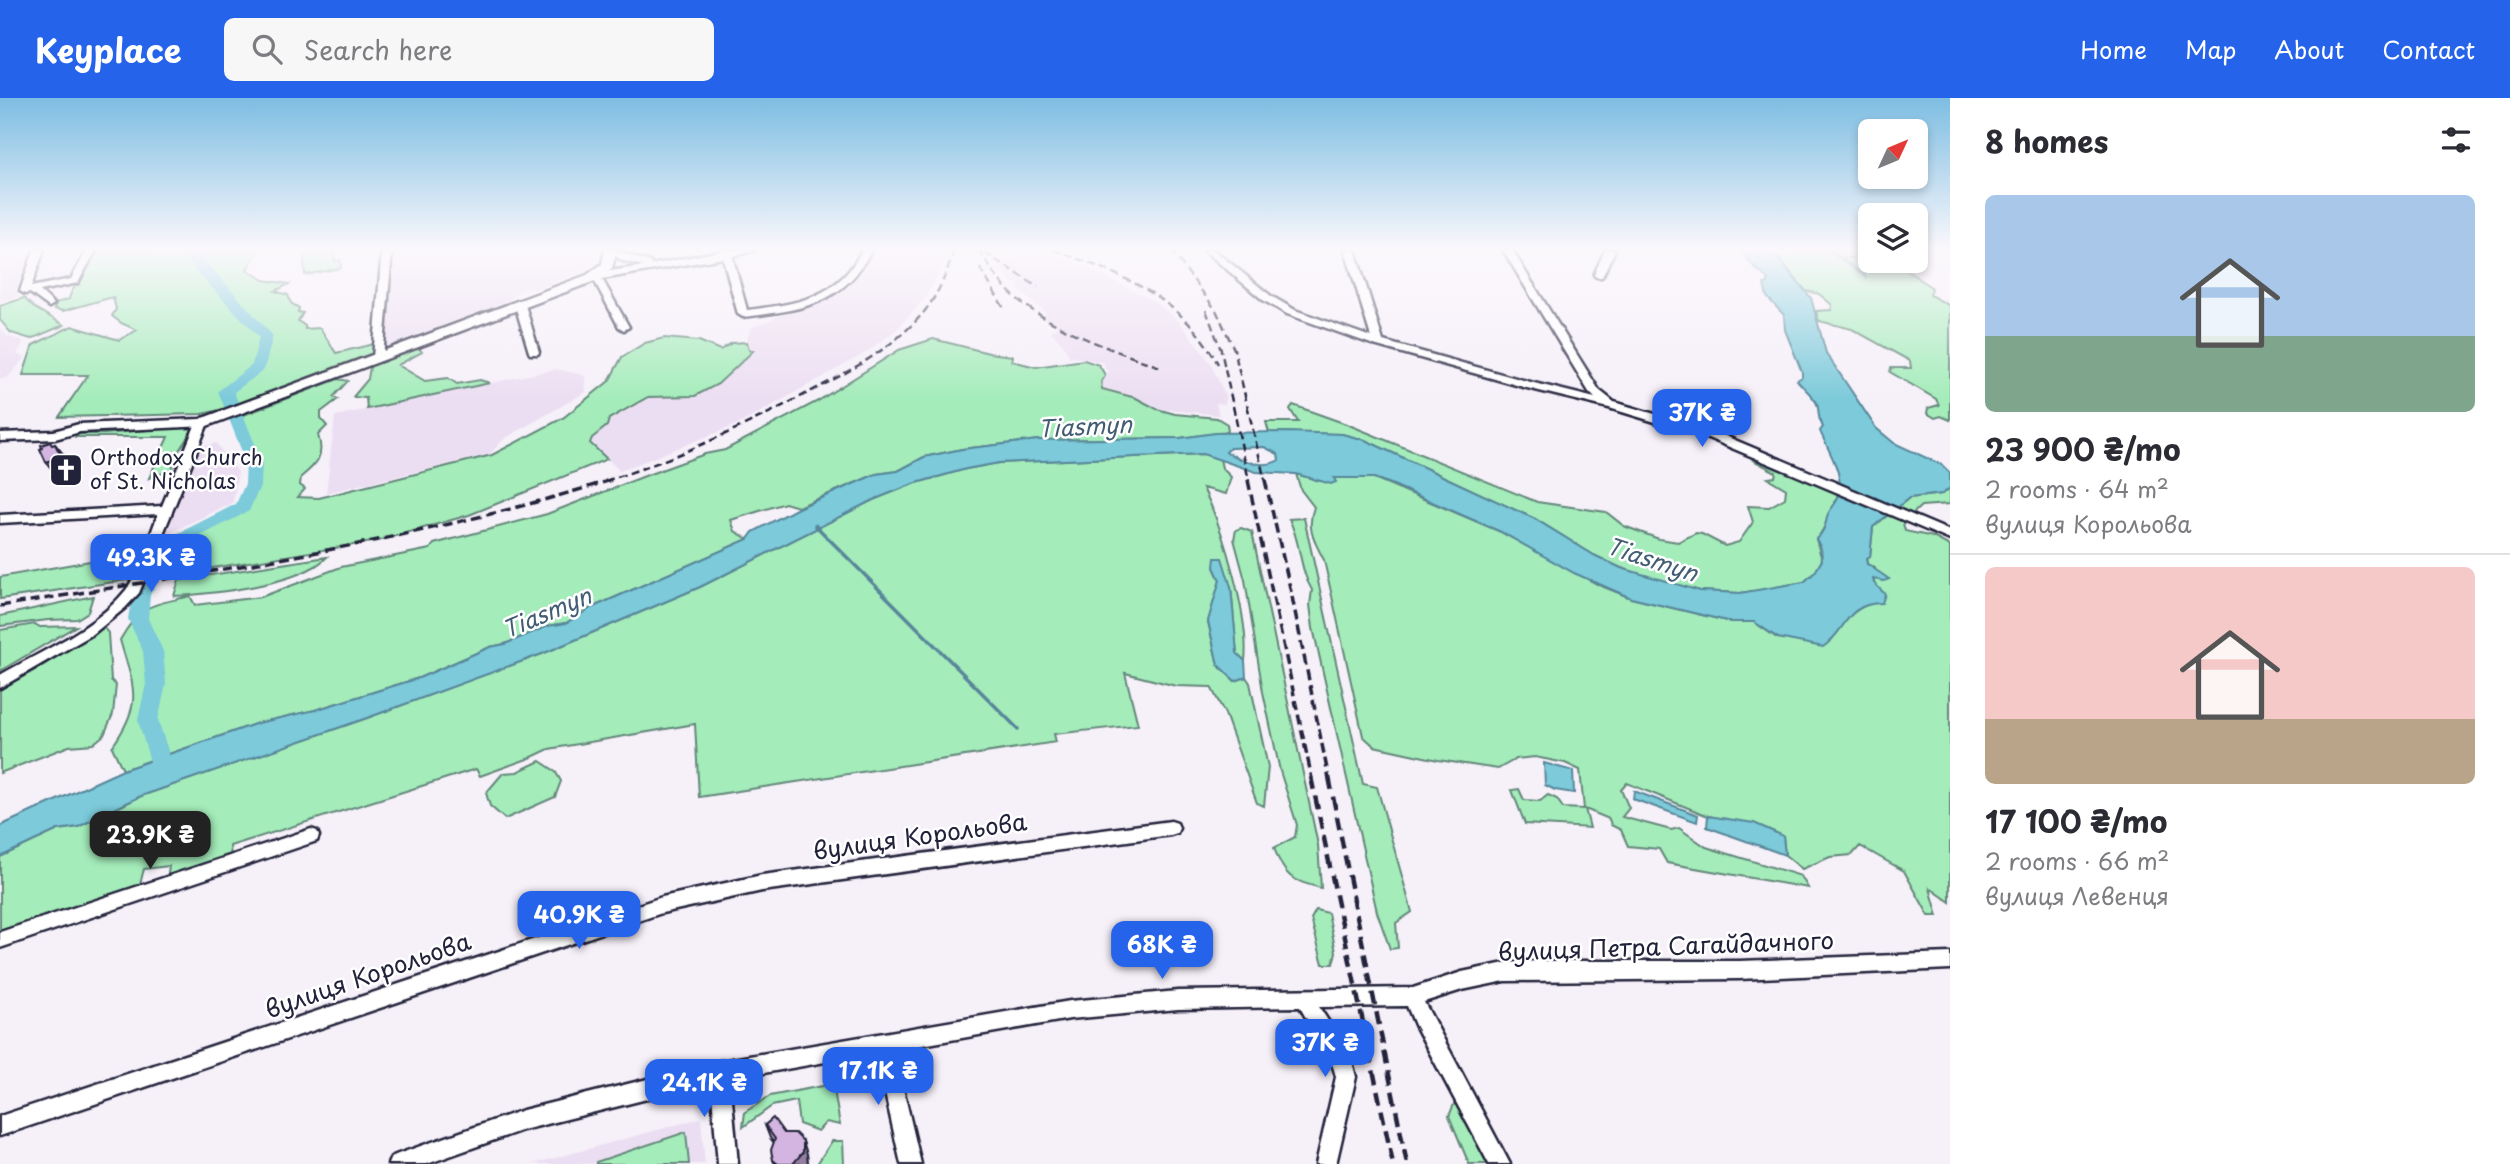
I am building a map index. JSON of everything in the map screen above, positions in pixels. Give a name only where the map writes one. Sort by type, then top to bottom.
[{"type":"main road","points":[[0,437],[55,435],[79,428],[202,423],[534,300]]},
{"type":"main road","points":[[0,426],[70,424],[79,428]]},
{"type":"street","points":[[42,300],[48,304]]},
{"type":"street","points":[[378,358],[383,300]]},
{"type":"street","points":[[608,300],[624,327]]},
{"type":"street","points":[[739,300],[743,314],[800,307],[817,300]]},
{"type":"street","points":[[1271,300],[1291,312],[1378,342],[1712,435],[1950,536]]},
{"type":"street","points":[[1365,300],[1378,342]]},
{"type":"street","points":[[1538,300],[1595,392],[1612,405]]},
{"type":"street","points":[[520,305],[534,352]]},
{"type":"street","points":[[0,682],[120,606],[134,590],[164,510],[202,423]]},
{"type":"street","points":[[0,519],[164,510]]},
{"type":"street","name":"вулиця Корольова","points":[[0,1126],[662,905],[762,883],[1171,828]]},
{"type":"street","points":[[0,940],[312,836]]},
{"type":"street","name":"вулиця Петра Сагайдачного","points":[[406,1163],[533,1117],[720,1071],[1070,1010],[1137,1003],[1413,997],[1462,981],[1504,972],[1739,970],[1950,961]]},
{"type":"street","points":[[1413,997],[1422,1019],[1500,1164]]},
{"type":"street","points":[[1305,998],[1318,1024],[1334,1043],[1343,1061],[1346,1077],[1326,1164]]},
{"type":"street","points":[[884,1042],[911,1164]]},
{"type":"street","points":[[720,1071],[728,1164]]},
{"type":"shaded area","points":[[385,300],[509,300],[508,301],[380,349]]},
{"type":"shaded area","points":[[818,300],[923,300],[897,329],[867,352],[741,423],[620,471],[590,443],[592,438],[607,426],[608,419],[648,397],[695,396],[749,350],[747,339],[751,328]]},
{"type":"shaded area","points":[[1030,300],[1154,301],[1179,321],[1210,362],[1226,397],[1225,404],[1216,403],[1219,415],[1160,409],[1134,397],[1100,389],[1108,371],[1104,368],[1105,363],[1069,356],[1063,344],[1050,331],[1059,327],[1045,320],[1045,312]]},
{"type":"shaded area","points":[[0,328],[7,336],[24,341],[17,355],[26,357],[7,378],[0,378]]},
{"type":"shaded area","points":[[557,369],[585,376],[586,392],[504,439],[489,455],[326,493],[335,416]]},
{"type":"shaded area","points":[[216,443],[238,472],[233,503],[158,538],[196,448]]},
{"type":"shaded area","points":[[701,1118],[705,1164],[533,1164]]},
{"type":"green space","points":[[26,300],[64,325],[31,339],[11,333],[0,320],[0,306]]},
{"type":"green space","points":[[67,300],[103,300],[63,311],[54,309],[56,303]]},
{"type":"green space","points":[[114,300],[290,300],[299,308],[298,312],[303,313],[298,321],[305,329],[320,328],[336,353],[374,344],[373,355],[224,409],[202,414],[59,417],[88,375],[23,375],[33,345],[72,326],[119,340],[137,330],[112,316],[116,309]]},
{"type":"green space","points":[[1826,300],[1939,300],[1950,306],[1950,420],[1941,416],[1935,418],[1927,413],[1928,408],[1939,405],[1936,399],[1890,372],[1891,368],[1911,368],[1910,361],[1852,329],[1819,321],[1816,311],[1831,310],[1832,305]]},
{"type":"green space","points":[[664,338],[699,341],[720,350],[732,343],[747,342],[749,350],[753,351],[718,384],[695,396],[648,397],[609,419],[607,426],[592,438],[590,443],[607,459],[469,515],[378,541],[157,577],[152,574],[158,566],[169,564],[167,562],[172,551],[180,543],[227,520],[250,500],[258,457],[251,455],[238,421],[241,416],[338,379],[348,381],[333,397],[338,399],[321,412],[321,419],[327,426],[318,435],[320,454],[315,464],[301,477],[300,485],[305,489],[298,497],[319,498],[492,455],[563,418],[609,381],[622,357],[645,343]]},
{"type":"green space","points":[[933,339],[1013,356],[1012,361],[1036,367],[1084,360],[1099,365],[1105,375],[1101,382],[1102,389],[1136,398],[1157,409],[1175,414],[1217,418],[1227,424],[1228,432],[1180,438],[1038,440],[962,449],[924,457],[898,471],[876,474],[798,507],[785,503],[731,520],[735,531],[748,539],[591,608],[566,623],[548,626],[505,644],[490,647],[419,678],[315,710],[258,723],[123,770],[112,747],[129,718],[133,695],[120,640],[134,619],[148,608],[190,596],[195,605],[261,597],[341,567],[430,549],[434,544],[547,514],[705,454],[725,450],[818,401],[899,350]]},
{"type":"green space","points":[[416,344],[422,352],[398,365],[425,381],[448,378],[457,384],[480,380],[490,383],[367,409],[366,398],[353,397],[368,379],[371,361]]},
{"type":"green space","points":[[1293,405],[1349,425],[1537,502],[1606,512],[1624,526],[1659,539],[1678,542],[1696,533],[1725,546],[1739,542],[1753,522],[1748,506],[1769,507],[1785,498],[1786,489],[1768,478],[1775,477],[1776,472],[1753,460],[1762,456],[1839,488],[1830,515],[1816,539],[1822,560],[1816,572],[1804,582],[1740,593],[1700,591],[1621,568],[1593,555],[1535,519],[1365,440],[1342,434],[1269,433],[1266,422],[1298,422],[1290,409]]},
{"type":"green space","points":[[189,426],[193,428],[178,453],[172,470],[149,478],[168,437],[76,437],[79,434]]},
{"type":"green space","points":[[1203,454],[1220,459],[1222,468],[1231,477],[1226,494],[1203,488],[1233,573],[1243,622],[1245,661],[1237,654],[1231,587],[1214,567],[1220,580],[1208,622],[1218,665],[1235,681],[1246,677],[1250,683],[1268,767],[1264,806],[1257,803],[1225,714],[1211,687],[1176,686],[1125,673],[1138,725],[1054,734],[1056,742],[699,797],[695,724],[549,749],[480,776],[476,769],[230,846],[231,859],[167,881],[169,866],[144,869],[139,888],[0,933],[0,857],[58,830],[78,827],[141,796],[542,654],[700,587],[873,500],[913,484],[999,463]]},
{"type":"green space","points":[[1296,474],[1320,481],[1340,477],[1374,478],[1501,532],[1599,585],[1631,598],[1731,622],[1754,622],[1777,638],[1830,642],[1847,618],[1872,603],[1875,568],[1867,564],[1866,558],[1870,557],[1873,527],[1909,498],[1942,494],[1950,488],[1950,504],[1921,506],[1903,523],[1905,531],[1933,537],[1950,546],[1950,902],[1930,888],[1938,916],[1929,916],[1904,871],[1860,846],[1852,855],[1830,857],[1802,869],[1785,855],[1783,836],[1760,826],[1708,816],[1627,783],[1621,790],[1629,808],[1622,817],[1671,830],[1679,828],[1706,847],[1801,876],[1808,888],[1667,863],[1659,849],[1628,846],[1621,830],[1611,825],[1609,819],[1585,809],[1590,828],[1525,824],[1512,790],[1519,789],[1524,800],[1540,801],[1548,795],[1557,799],[1563,808],[1584,809],[1580,770],[1565,763],[1535,757],[1516,759],[1498,769],[1374,746],[1363,736],[1324,560],[1312,534],[1314,507],[1301,490]]},
{"type":"green space","points":[[1304,518],[1363,784],[1377,787],[1412,912],[1396,923],[1398,948],[1390,949],[1377,912],[1313,628],[1310,605],[1312,590],[1289,519]]},
{"type":"green space","points":[[1241,528],[1252,532],[1318,845],[1321,888],[1290,876],[1274,848],[1295,837],[1297,825],[1280,771],[1263,692],[1245,580],[1234,539],[1236,530]]},
{"type":"green space","points":[[135,553],[137,568],[127,580],[0,599],[0,577]]},
{"type":"green space","points":[[327,557],[314,567],[277,581],[232,590],[174,596],[179,580]]},
{"type":"green space","points":[[93,596],[88,612],[77,619],[0,626],[0,616]]},
{"type":"green space","points":[[35,624],[40,627],[76,626],[0,671],[0,630]]},
{"type":"green space","points":[[104,628],[108,633],[111,680],[116,685],[113,714],[104,735],[93,744],[69,746],[0,773],[0,689]]},
{"type":"green space","points":[[540,761],[555,771],[561,781],[555,797],[505,819],[490,806],[486,793],[503,773],[517,772]]},
{"type":"green space","points":[[1316,910],[1328,913],[1336,952],[1333,964],[1323,964],[1311,919]]},
{"type":"green space","points":[[833,1084],[840,1125],[826,1122],[818,1131],[799,1124],[796,1101],[772,1106],[743,1127],[745,1112],[770,1096]]},
{"type":"green space","points":[[1457,1097],[1492,1164],[1469,1164],[1449,1116]]},
{"type":"green space","points":[[686,1132],[689,1164],[596,1164],[596,1162]]},
{"type":"green space","points":[[832,1141],[843,1141],[844,1164],[817,1164]]},
{"type":"water","points":[[1770,300],[1811,300],[1826,353],[1876,428],[1894,443],[1942,465],[1950,473],[1950,488],[1942,494],[1909,498],[1873,527],[1870,557],[1866,559],[1867,564],[1889,579],[1873,579],[1885,594],[1882,603],[1870,604],[1853,613],[1823,647],[1778,638],[1754,622],[1731,622],[1631,598],[1574,573],[1501,532],[1374,478],[1334,478],[1336,482],[1331,484],[1296,474],[1256,472],[1203,454],[999,463],[913,484],[873,500],[700,587],[542,654],[141,796],[78,827],[58,830],[0,857],[0,826],[123,770],[258,723],[315,710],[419,678],[490,647],[505,644],[548,626],[566,623],[591,608],[748,539],[753,532],[798,508],[876,474],[898,471],[924,457],[962,449],[1038,440],[1180,438],[1215,433],[1342,434],[1365,440],[1535,519],[1621,568],[1700,591],[1740,593],[1804,582],[1815,572],[1822,560],[1821,548],[1816,539],[1837,500],[1840,482],[1820,431],[1823,427],[1817,404],[1797,380],[1802,377],[1802,372],[1785,330],[1784,315]],"holes":[[[1264,447],[1278,454],[1279,460],[1259,464],[1226,452],[1230,448]]]},
{"type":"water","points":[[1215,558],[1222,558],[1231,587],[1237,653],[1245,661],[1246,677],[1235,681],[1218,665],[1208,621],[1220,580],[1214,567]]},
{"type":"water","points":[[1544,763],[1573,771],[1574,793],[1555,790],[1545,785]]},
{"type":"water","points":[[1634,791],[1698,815],[1697,822],[1633,799]]},
{"type":"water","points":[[1708,816],[1754,823],[1783,836],[1785,855],[1707,827]]},
{"type":"building","points":[[50,442],[55,444],[61,456],[46,462],[40,449],[41,445]]},
{"type":"building","points":[[773,1118],[784,1133],[795,1133],[803,1141],[803,1152],[793,1164],[778,1164],[773,1160],[771,1150],[775,1139],[765,1125]]},
{"type":"waterway","points":[[164,772],[148,720],[156,684],[153,651],[138,619],[141,595],[171,544],[243,507],[253,484],[254,462],[226,391],[259,367],[266,336],[231,300]]},
{"type":"waterway","points":[[815,525],[1018,729]]},
{"type":"railway","points":[[605,481],[655,464],[726,433],[848,372],[896,339],[933,300]]},
{"type":"railway","points":[[999,300],[1005,310]]},
{"type":"railway","points":[[1019,300],[1048,320],[1084,338],[1160,367]]},
{"type":"railway","points":[[1160,300],[1186,321],[1218,364]]},
{"type":"railway","points":[[1208,300],[1234,349],[1265,481]]},
{"type":"railway","points":[[1206,310],[1221,350],[1249,481]]},
{"type":"railway","points":[[0,606],[231,568],[384,539],[536,502],[611,480]]},
{"type":"railway","points":[[1248,480],[1312,779]]},
{"type":"railway","points":[[1265,480],[1329,779]]},
{"type":"railway","points":[[1311,777],[1393,1164]]},
{"type":"railway","points":[[1329,777],[1407,1164]]},
{"type":"place","name":"Orthodox Church of St. Nicholas","points":[[66,470]]},
{"type":"water label","name":"Tiasmyn","points":[[1085,427]]},
{"type":"water label","name":"Tiasmyn","points":[[1652,560]]},
{"type":"water label","name":"Tiasmyn","points":[[547,613]]}]
